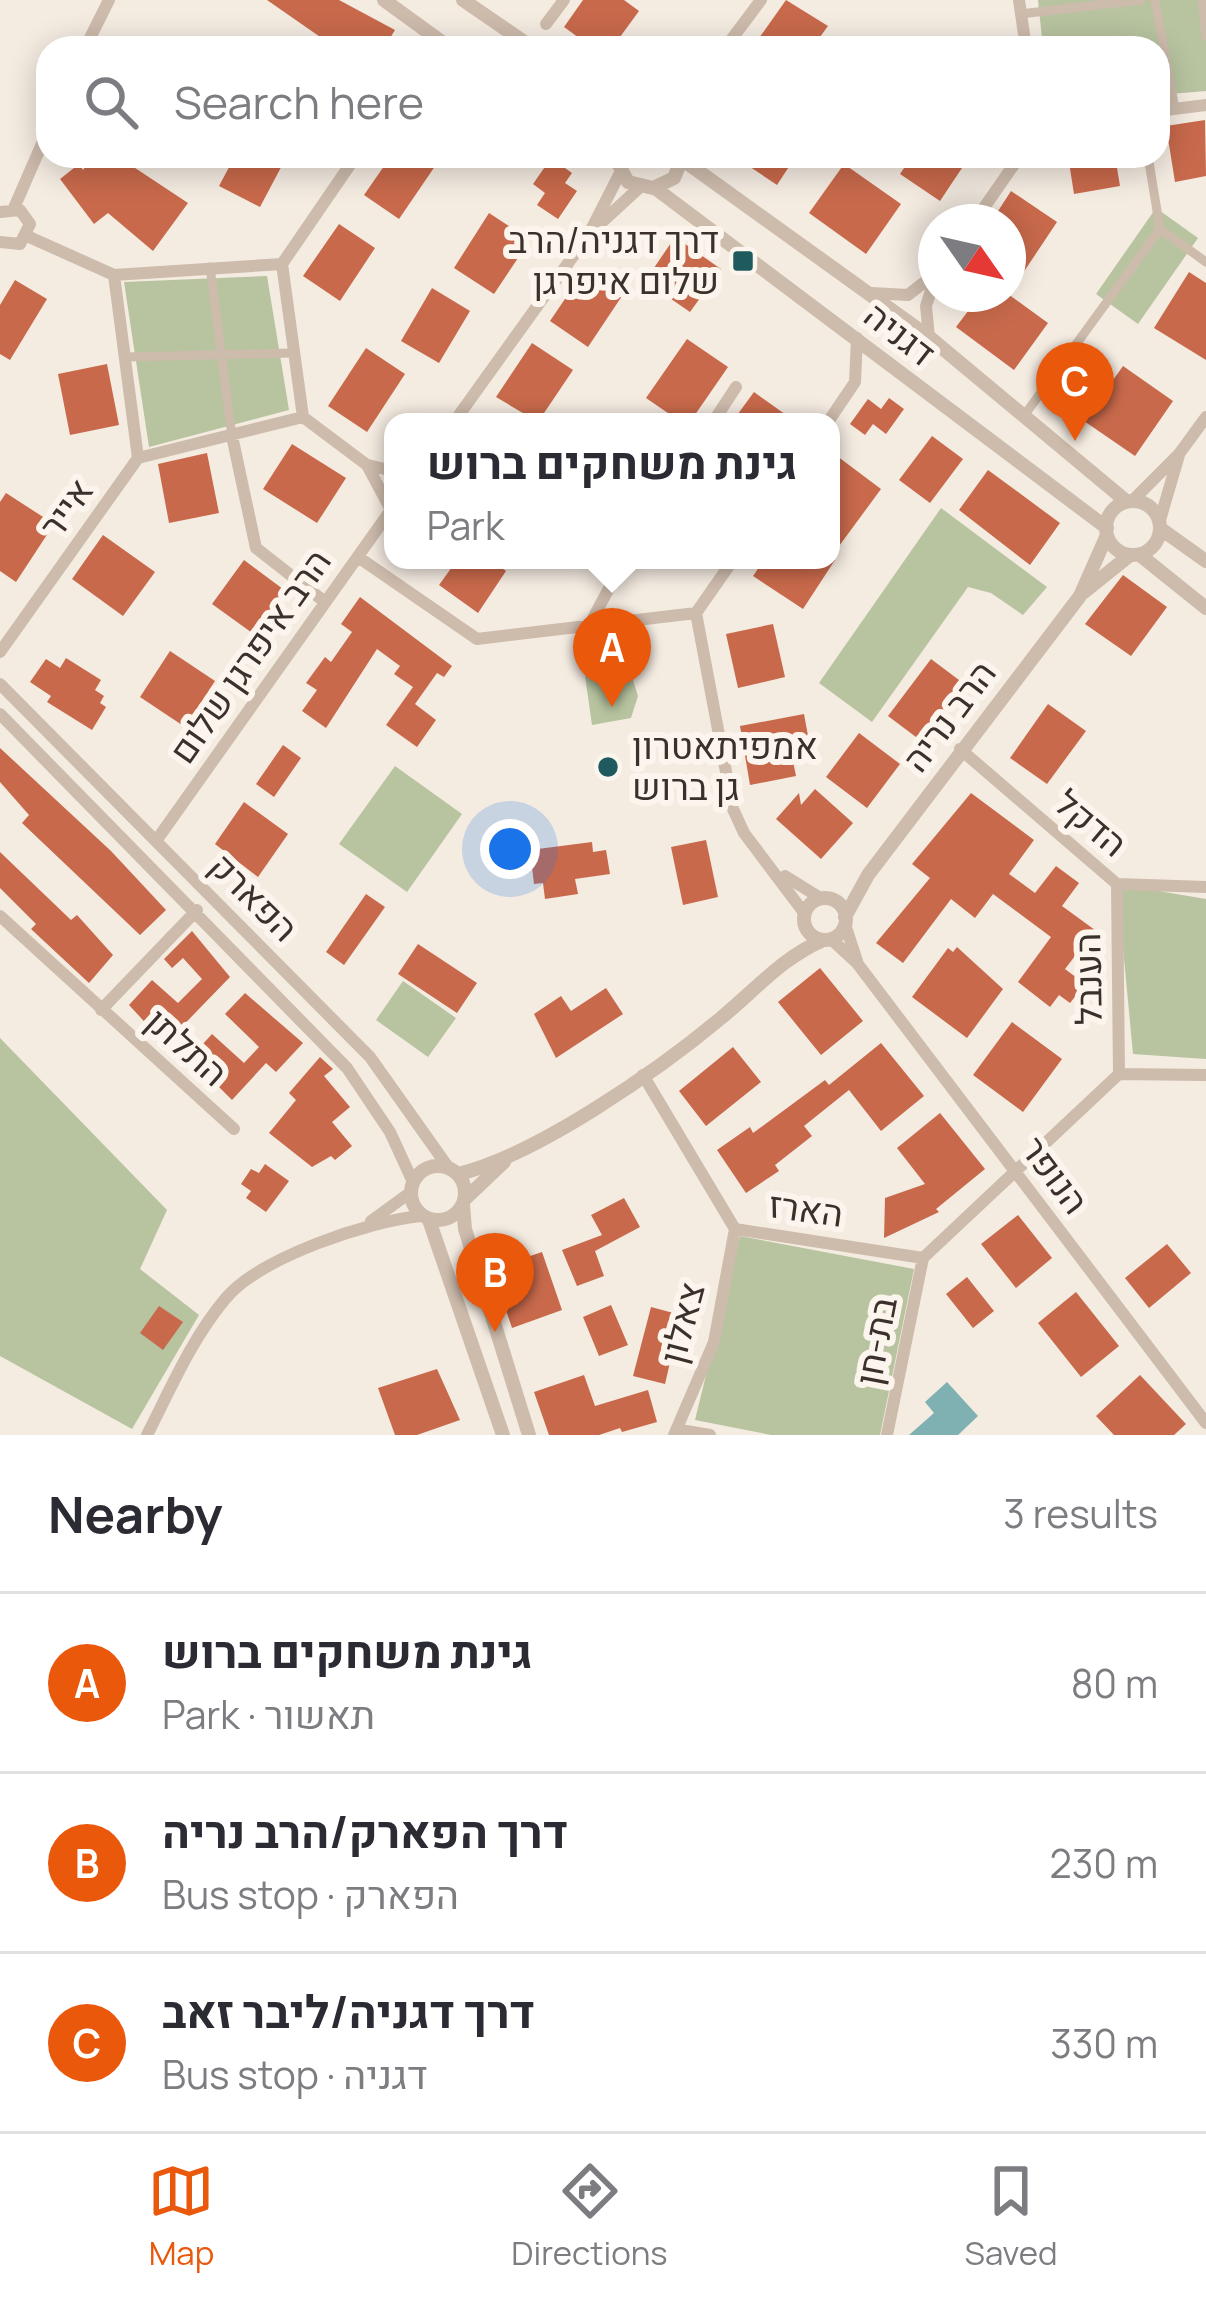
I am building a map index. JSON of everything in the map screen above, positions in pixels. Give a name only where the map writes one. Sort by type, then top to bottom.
[{"type":"street","points":[[91,36],[109,0]]},
{"type":"street","points":[[384,0],[434,36]]},
{"type":"street","points":[[464,0],[516,36]]},
{"type":"street","points":[[546,24],[564,0]]},
{"type":"street","points":[[734,36],[761,0]]},
{"type":"street","points":[[1020,7],[1141,0]]},
{"type":"street","points":[[1155,0],[1162,36]]},
{"type":"street","points":[[1202,0],[1206,36]]},
{"type":"street","points":[[1170,82],[1175,109]]},
{"type":"street","points":[[1170,110],[1206,105]]},
{"type":"street","points":[[28,236],[28,219],[7,210],[36,153]]},
{"type":"street","points":[[348,168],[282,264],[291,353],[302,417],[367,465],[384,469]]},
{"type":"street","points":[[460,413],[589,234],[618,168]]},
{"type":"street","points":[[589,234],[647,188],[674,178],[678,168]]},
{"type":"street","name":"דגניה","points":[[697,168],[872,293],[1130,501]]},
{"type":"street","points":[[987,204],[1012,168]]},
{"type":"street","points":[[1150,168],[1160,229],[1206,262]]},
{"type":"street","name":"דגניה","points":[[620,172],[857,338],[1107,532]]},
{"type":"street","points":[[1026,413],[1160,229]]},
{"type":"street","points":[[1,245],[14,245],[28,236]]},
{"type":"street","points":[[28,236],[114,275],[282,264]]},
{"type":"street","points":[[210,266],[232,436],[256,548],[326,602]]},
{"type":"street","name":"אייר","points":[[114,275],[138,458]]},
{"type":"street","points":[[872,293],[908,295],[918,288]]},
{"type":"street","points":[[927,312],[929,337]]},
{"type":"street","points":[[833,413],[855,382],[857,338]]},
{"type":"street","points":[[125,357],[291,353]]},
{"type":"street","points":[[719,413],[736,387]]},
{"type":"street","points":[[1206,416],[1179,454],[1130,501],[1111,512],[1107,532],[1115,548],[1135,555],[1206,608]]},
{"type":"street","name":"אייר","points":[[0,652],[138,458],[302,417]]},
{"type":"street","points":[[1135,555],[1153,546],[1179,454]]},
{"type":"street","points":[[367,465],[384,495]]},
{"type":"street","points":[[1130,501],[1149,505],[1160,524],[1206,561]]},
{"type":"street","name":"הרב איפרגן שלום","points":[[156,841],[384,520]]},
{"type":"street","name":"הרב נריה","points":[[1080,596],[1107,532]]},
{"type":"street","name":"הרב נריה","points":[[827,940],[845,921],[868,875],[960,749],[1080,596],[1135,555]]},
{"type":"street","points":[[358,556],[477,639],[696,613]]},
{"type":"street","points":[[590,624],[619,569]]},
{"type":"street","points":[[148,1435],[197,1336],[230,1293],[274,1265],[360,1228],[452,1217],[513,1154],[643,1075],[721,1018],[794,952],[827,940],[805,920],[779,872],[744,832],[734,808],[696,613],[727,569]]},
{"type":"street","name":"הפארק","points":[[0,684],[370,1057],[453,1171]]},
{"type":"street","name":"הפארק","points":[[0,714],[347,1068],[390,1132],[412,1187]]},
{"type":"street","name":"הדקל","points":[[960,749],[1117,884],[1206,887]]},
{"type":"street","points":[[779,872],[839,904],[845,921]]},
{"type":"street","name":"הרב נריה","points":[[805,920],[825,898],[868,875]]},
{"type":"street","name":"הענבל","points":[[1117,884],[1119,1074]]},
{"type":"street","name":"התלתן","points":[[101,1010],[197,910]]},
{"type":"street","name":"התלתן","points":[[0,916],[234,1130]]},
{"type":"street","points":[[794,952],[805,920]]},
{"type":"street","name":"הנופר","points":[[845,921],[857,963]]},
{"type":"street","name":"הנופר","points":[[827,940],[857,963],[1206,1423]]},
{"type":"street","points":[[922,1258],[1119,1074],[1206,1075]]},
{"type":"street","name":"הארז","points":[[643,1075],[735,1229],[922,1258]]},
{"type":"street","points":[[360,1228],[412,1187],[424,1170],[453,1171],[513,1154]]},
{"type":"street","points":[[453,1171],[464,1202],[465,1229],[530,1435]]},
{"type":"street","points":[[412,1187],[501,1429],[486,1435]]},
{"type":"street","name":"צאלון","points":[[677,1433],[714,1342],[735,1229]]},
{"type":"street","name":"בת-חן","points":[[887,1435],[922,1258]]},
{"type":"street","points":[[677,1433],[710,1435]]},
{"type":"green space","points":[[1038,0],[1206,0],[1206,91],[1170,94],[1170,36],[1042,36]]},
{"type":"green space","points":[[1156,208],[1198,238],[1138,324],[1096,294]]},
{"type":"green space","points":[[267,276],[289,410],[149,447],[124,282]]},
{"type":"green space","points":[[941,508],[1047,587],[1023,615],[991,593],[968,587],[872,722],[819,683]]},
{"type":"green space","points":[[630,671],[638,696],[631,718],[592,725],[585,676]]},
{"type":"green space","points":[[395,766],[462,814],[407,892],[339,844]]},
{"type":"green space","points":[[1117,884],[1206,899],[1206,1059],[1133,1054]]},
{"type":"green space","points":[[403,981],[456,1018],[428,1057],[376,1020]]},
{"type":"green space","points":[[0,1038],[167,1210],[140,1269],[199,1315],[132,1429],[0,1356]]},
{"type":"green space","points":[[740,1236],[914,1269],[880,1435],[771,1435],[695,1420]]},
{"type":"water","points":[[947,1382],[978,1416],[958,1435],[909,1435],[934,1413],[925,1402]]},
{"type":"building","points":[[267,0],[339,0],[395,30],[391,36],[319,36]]},
{"type":"building","points":[[583,0],[624,0],[639,11],[621,36],[576,36],[564,27]]},
{"type":"building","points":[[786,0],[828,26],[821,36],[760,36]]},
{"type":"building","points":[[1205,120],[1206,176],[1175,182],[1170,125]]},
{"type":"building","points":[[74,168],[135,168],[188,203],[153,251],[108,213],[94,224],[60,179]]},
{"type":"building","points":[[229,168],[281,168],[260,207],[219,186]]},
{"type":"building","points":[[383,168],[434,168],[399,219],[364,195]]},
{"type":"building","points":[[544,168],[565,168],[572,173],[565,183],[577,191],[558,219],[537,205],[545,193],[533,184]]},
{"type":"building","points":[[752,168],[788,168],[777,185]]},
{"type":"building","points":[[841,168],[850,168],[901,204],[866,254],[809,213]]},
{"type":"building","points":[[904,168],[962,168],[940,201],[900,174]]},
{"type":"building","points":[[1070,168],[1117,168],[1120,186],[1074,194]]},
{"type":"building","points":[[1011,191],[1057,222],[1026,268],[1026,204],[1003,204]]},
{"type":"building","points":[[489,213],[530,240],[494,294],[454,268]]},
{"type":"building","points":[[339,224],[375,248],[340,301],[303,276]]},
{"type":"building","points":[[675,237],[721,269],[690,312],[645,281]]},
{"type":"building","points":[[586,268],[624,293],[588,347],[550,321]]},
{"type":"building","points":[[1189,272],[1206,283],[1206,360],[1154,328]]},
{"type":"building","points":[[15,280],[47,299],[10,360],[0,354],[0,305]]},
{"type":"building","points":[[432,288],[470,311],[439,363],[401,341]]},
{"type":"building","points":[[1026,307],[1048,323],[1014,370],[956,327],[967,312],[1026,312]]},
{"type":"building","points":[[687,339],[728,367],[696,413],[668,413],[646,398]]},
{"type":"building","points":[[532,343],[573,370],[544,413],[523,413],[496,397]]},
{"type":"building","points":[[366,348],[405,374],[367,432],[328,406]]},
{"type":"building","points":[[107,364],[119,425],[70,435],[58,374]]},
{"type":"building","points":[[1123,366],[1173,401],[1135,456],[1084,421]]},
{"type":"building","points":[[754,392],[783,413],[739,413]]},
{"type":"building","points":[[889,398],[904,409],[886,434],[873,424],[865,435],[850,424],[868,399],[881,409]]},
{"type":"building","points":[[932,436],[963,459],[930,503],[899,480]]},
{"type":"building","points":[[292,444],[346,478],[317,523],[263,489]]},
{"type":"building","points":[[207,453],[219,513],[169,523],[158,464]]},
{"type":"building","points":[[840,458],[881,489],[840,545]]},
{"type":"building","points":[[988,470],[1060,523],[1030,565],[959,510]]},
{"type":"building","points":[[6,493],[54,524],[16,582],[0,571],[0,502]]},
{"type":"building","points":[[103,535],[155,572],[123,616],[72,579]]},
{"type":"building","points":[[244,560],[287,592],[255,635],[212,604]]},
{"type":"building","points":[[451,569],[506,571],[478,613],[439,585]]},
{"type":"building","points":[[758,569],[829,569],[803,609],[753,576]]},
{"type":"building","points":[[1123,575],[1167,607],[1131,656],[1085,624]]},
{"type":"building","points":[[360,597],[452,666],[444,677],[437,673],[415,704],[436,720],[417,747],[386,725],[413,687],[394,674],[400,666],[377,649],[326,728],[302,711],[317,690],[306,683],[325,657],[331,662],[352,632],[341,624]]},
{"type":"building","points":[[773,624],[785,677],[738,688],[726,634]]},
{"type":"building","points":[[170,651],[215,681],[185,727],[140,697]]},
{"type":"building","points":[[66,658],[101,680],[95,690],[104,696],[100,703],[106,707],[92,730],[47,702],[51,696],[30,682],[46,659],[60,668]]},
{"type":"building","points":[[931,659],[963,683],[920,740],[888,716]]},
{"type":"building","points":[[1048,704],[1086,731],[1047,784],[1010,758]]},
{"type":"building","points":[[804,714],[811,752],[792,756],[796,776],[750,785],[740,726]]},
{"type":"building","points":[[859,733],[900,764],[867,808],[826,777]]},
{"type":"building","points":[[283,745],[301,758],[274,797],[256,784]]},
{"type":"building","points":[[0,748],[111,851],[166,910],[140,935],[22,823],[29,815],[0,782]]},
{"type":"building","points":[[815,789],[853,823],[821,859],[776,819],[799,793],[801,805]]},
{"type":"building","points":[[971,793],[1034,840],[1009,874],[1035,893],[1056,866],[1079,883],[1062,906],[1095,930],[1065,969],[1085,984],[1070,1003],[1059,995],[1050,1007],[1018,982],[1051,937],[993,894],[975,918],[951,899],[903,963],[876,943],[930,878],[912,864]]},
{"type":"building","points":[[244,802],[288,834],[258,877],[215,844]]},
{"type":"building","points":[[706,840],[718,897],[683,905],[671,847]]},
{"type":"building","points":[[592,842],[593,852],[606,850],[610,874],[575,879],[578,894],[545,899],[543,883],[534,884],[530,850]]},
{"type":"building","points":[[0,852],[71,920],[77,915],[113,955],[89,983],[31,929],[36,924],[0,888]]},
{"type":"building","points":[[366,894],[385,907],[344,965],[326,952]]},
{"type":"building","points":[[192,931],[230,977],[165,1044],[129,1005],[152,980],[178,1003],[202,979],[183,958],[172,968],[164,959]]},
{"type":"building","points":[[418,944],[477,983],[457,1013],[398,974]]},
{"type":"building","points":[[957,947],[1003,989],[967,1038],[912,997],[948,948],[953,952]]},
{"type":"building","points":[[820,968],[863,1021],[821,1055],[778,1002]]},
{"type":"building","points":[[606,988],[623,1014],[556,1058],[534,1014],[561,996],[571,1011]]},
{"type":"building","points":[[245,993],[303,1043],[276,1072],[266,1063],[232,1100],[190,1058],[212,1034],[244,1063],[259,1047],[225,1014]]},
{"type":"building","points":[[1012,1022],[1062,1059],[1023,1112],[973,1075]]},
{"type":"building","points":[[881,1043],[924,1096],[881,1131],[849,1090],[804,1126],[812,1136],[775,1165],[779,1171],[746,1193],[717,1150],[750,1127],[753,1133],[825,1080],[829,1085]]},
{"type":"building","points":[[733,1047],[761,1082],[706,1126],[679,1091]]},
{"type":"building","points":[[320,1057],[333,1069],[324,1076],[350,1107],[332,1122],[352,1146],[335,1160],[331,1156],[312,1167],[269,1133],[296,1100],[289,1093]]},
{"type":"building","points":[[940,1113],[985,1169],[936,1209],[939,1212],[884,1238],[885,1198],[925,1184],[897,1148]]},
{"type":"building","points":[[265,1164],[289,1181],[266,1212],[246,1198],[251,1191],[241,1184],[251,1169],[259,1173]]},
{"type":"building","points":[[624,1198],[640,1227],[595,1251],[604,1276],[577,1286],[562,1250],[602,1235],[591,1215]]},
{"type":"building","points":[[1018,1215],[1052,1258],[1016,1288],[981,1244]]},
{"type":"building","points":[[1167,1244],[1191,1273],[1149,1308],[1125,1278]]},
{"type":"building","points":[[542,1252],[562,1310],[512,1328],[492,1269]]},
{"type":"building","points":[[967,1277],[994,1311],[973,1328],[946,1294]]},
{"type":"building","points":[[1076,1292],[1119,1346],[1081,1377],[1038,1323]]},
{"type":"building","points":[[611,1305],[628,1345],[599,1356],[583,1317]]},
{"type":"building","points":[[159,1306],[183,1322],[163,1350],[140,1333]]},
{"type":"building","points":[[651,1307],[681,1315],[665,1384],[633,1376]]},
{"type":"building","points":[[437,1369],[460,1420],[417,1435],[395,1435],[378,1388]]},
{"type":"building","points":[[584,1375],[595,1406],[648,1390],[657,1422],[599,1435],[549,1435],[534,1392]]},
{"type":"building","points":[[1140,1375],[1186,1424],[1174,1435],[1114,1435],[1096,1416]]},
{"type":"place","name":"דרך דגניה/הרב שלום איפרגן","points":[[743,261]]},
{"type":"place","name":"דרך דגניה/ליבר זאב","points":[[1075,441]]},
{"type":"place","name":"גינת משחקים ברוש","points":[[612,707]]},
{"type":"place","name":"אמפיתאטרון גן ברוש","points":[[608,767]]},
{"type":"place","name":"דרך הפארק/הרב נריה","points":[[495,1332]]}]
